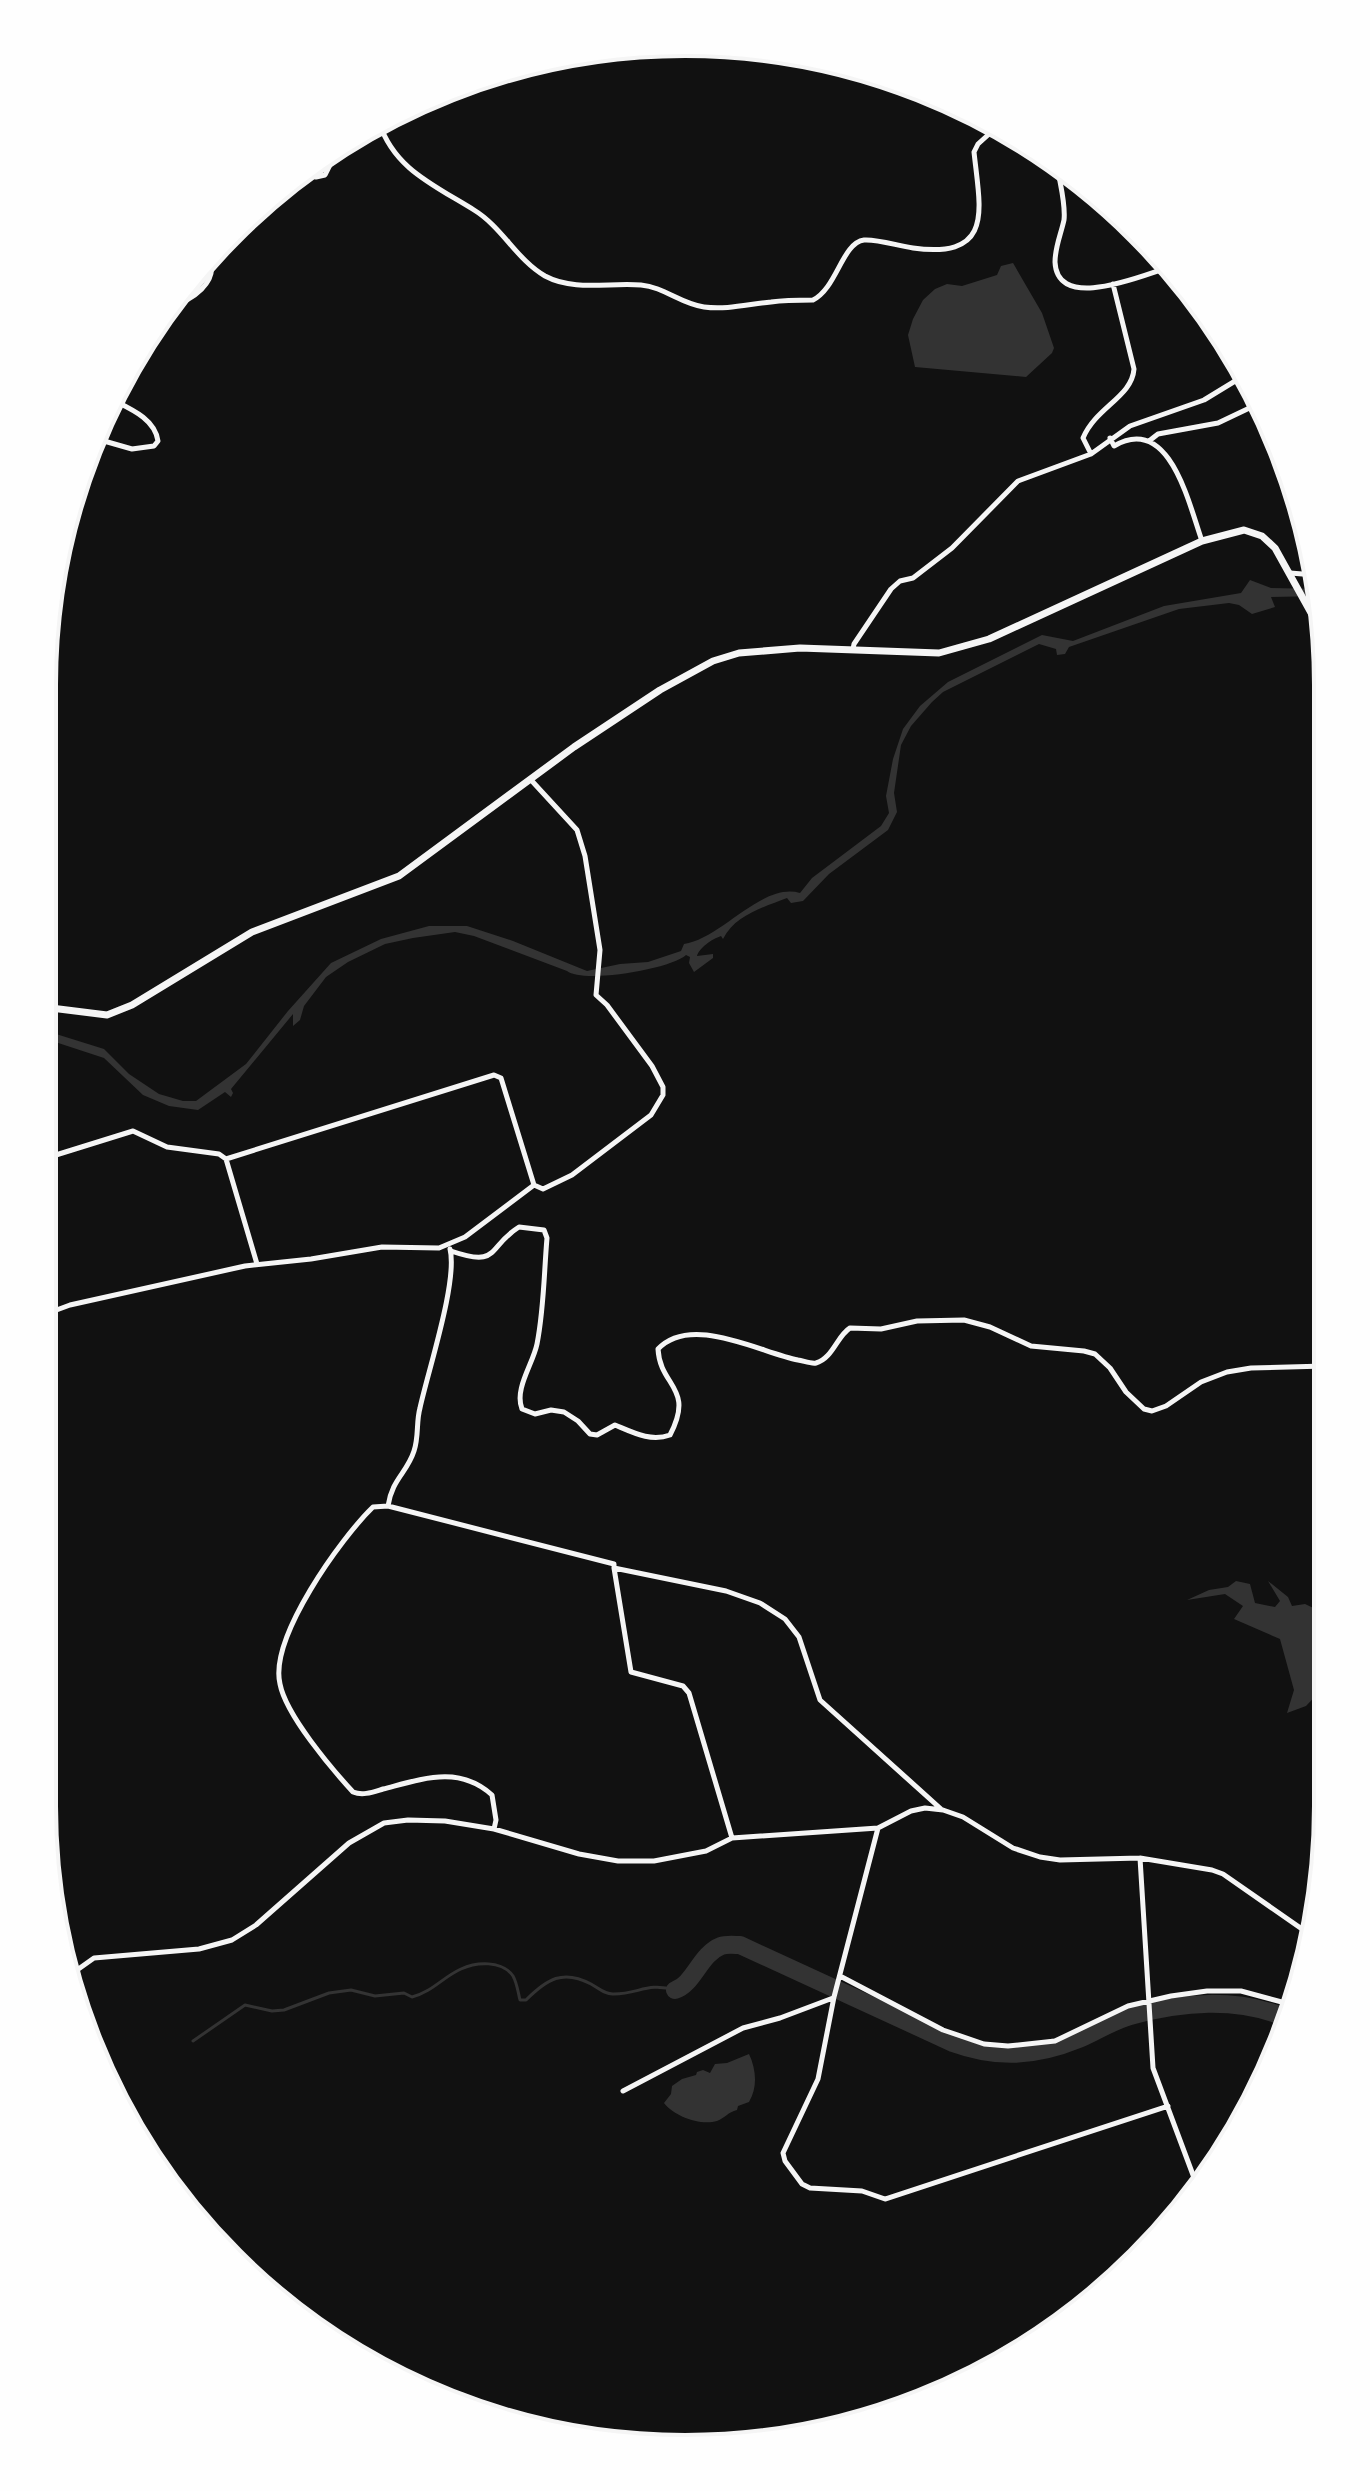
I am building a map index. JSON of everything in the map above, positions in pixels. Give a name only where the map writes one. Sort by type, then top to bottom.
[{"type":"main road","points":[[56,1009],[107,1015],[132,1005],[252,932],[399,876],[574,747],[660,690],[713,661],[754,650],[853,649],[939,653],[989,639],[1202,541],[1232,531],[1253,532],[1275,548],[1310,610]]},
{"type":"street","points":[[384,133],[392,152],[409,169],[485,217],[529,263],[546,276],[562,282],[593,286],[640,285],[657,288],[683,302],[706,307],[813,300],[823,295],[835,278],[841,261],[854,245],[863,240],[917,249],[946,248],[968,240],[978,228],[981,214],[974,152],[989,134]]},
{"type":"street","points":[[1059,180],[1064,219],[1055,263],[1059,278],[1074,289],[1113,284],[1158,271]]},
{"type":"street","points":[[186,302],[199,294],[210,273]]},
{"type":"street","points":[[1091,454],[1083,438],[1089,425],[1128,388],[1133,377],[1134,369],[1113,284]]},
{"type":"street","points":[[853,649],[891,589],[900,581],[913,578],[952,548],[1018,481],[1091,454],[1110,438],[1137,423],[1204,400],[1235,381]]},
{"type":"street","points":[[105,441],[132,449],[154,446],[158,441],[157,431],[149,422],[122,405]]},
{"type":"street","points":[[1149,441],[1158,434],[1218,423],[1249,408]]},
{"type":"street","points":[[1110,438],[1114,446],[1126,439],[1149,441],[1166,453],[1177,472],[1202,541]]},
{"type":"street","points":[[1290,573],[1304,574]]},
{"type":"street","points":[[226,1159],[494,1075],[501,1078],[534,1185],[543,1189],[572,1175],[651,1115],[663,1095],[663,1087],[652,1066],[607,1005],[596,995],[600,958],[590,880],[577,830],[531,780]]},
{"type":"street","points":[[56,1155],[133,1131],[167,1147],[219,1154],[226,1159],[257,1264]]},
{"type":"street","points":[[450,1248],[534,1185]]},
{"type":"street","points":[[56,1310],[257,1264],[335,1256],[382,1247],[450,1248],[479,1259],[497,1251],[519,1227],[544,1230],[547,1238],[537,1345],[521,1392],[522,1409],[535,1414],[551,1410],[564,1412],[590,1434],[597,1435],[615,1425],[645,1437],[670,1435],[679,1417],[679,1399],[659,1359],[658,1349],[666,1341],[678,1337],[703,1335],[730,1338],[786,1358],[814,1363],[823,1359],[850,1328],[881,1329],[917,1321],[964,1320],[990,1327],[1031,1346],[1095,1354],[1110,1368],[1126,1392],[1144,1409],[1152,1411],[1166,1406],[1201,1382],[1227,1372],[1251,1368],[1314,1366]]},
{"type":"street","points":[[388,1506],[394,1483],[416,1446],[419,1413],[452,1274],[450,1248]]},
{"type":"street","points":[[494,1829],[496,1820],[492,1795],[459,1777],[426,1778],[364,1794],[353,1792],[307,1734],[282,1692],[279,1681],[281,1653],[300,1608],[351,1531],[373,1507],[388,1506],[614,1564],[631,1672],[683,1686],[689,1693],[732,1838]]},
{"type":"street","points":[[614,1568],[726,1591],[760,1603],[785,1619],[799,1637],[820,1700],[943,1810]]},
{"type":"street","points":[[77,1970],[94,1958],[199,1949],[232,1940],[266,1917],[349,1843],[384,1823],[445,1821],[494,1829],[579,1854],[618,1861],[654,1861],[706,1851],[732,1838],[878,1828],[911,1811],[925,1808],[943,1810],[963,1817],[1013,1848],[1040,1857],[1060,1860],[1140,1858],[1212,1870],[1223,1874],[1302,1929]]},
{"type":"street","points":[[878,1828],[834,1997],[818,2079],[783,2153],[785,2161],[802,2184],[810,2188],[862,2191],[885,2199],[1168,2106]]},
{"type":"street","points":[[1140,1858],[1153,2068],[1193,2176]]},
{"type":"street","points":[[840,1976],[943,2030],[984,2044],[1008,2046],[1055,2041],[1128,2006],[1207,1991],[1241,1991],[1283,2002]]},
{"type":"street","points":[[623,2091],[743,2028],[780,2018],[834,1997]]},
{"type":"shaded area","points":[[1013,263],[1042,313],[1054,348],[1052,353],[1026,377],[915,367],[908,335],[923,300],[935,289],[947,284],[962,286],[997,275],[1001,266]]},
{"type":"shaded area","points":[[1250,580],[1271,588],[1307,589],[1308,596],[1271,597],[1275,607],[1252,614],[1239,605],[1229,603],[1179,609],[1069,647],[1065,654],[1057,655],[1056,649],[1039,644],[943,692],[911,726],[901,745],[894,793],[897,812],[888,830],[829,874],[803,901],[791,903],[787,898],[760,909],[742,918],[723,939],[721,936],[706,944],[697,956],[713,954],[713,958],[694,972],[689,963],[690,957],[686,955],[646,970],[576,975],[474,936],[455,932],[385,944],[326,977],[304,1006],[300,1020],[293,1026],[293,1014],[231,1089],[231,1097],[225,1092],[198,1110],[169,1106],[143,1095],[104,1058],[56,1042],[56,1034],[104,1049],[129,1074],[159,1094],[183,1101],[196,1101],[246,1064],[331,963],[381,939],[429,926],[467,926],[587,971],[648,962],[681,951],[684,944],[698,940],[756,903],[786,892],[800,893],[812,878],[881,826],[889,813],[886,796],[903,729],[920,706],[948,682],[1042,635],[1073,641],[1164,606],[1241,593]]},
{"type":"shaded area","points":[[1236,1581],[1250,1584],[1255,1603],[1275,1607],[1280,1601],[1268,1581],[1288,1597],[1292,1606],[1305,1604],[1314,1608],[1314,1698],[1306,1706],[1287,1713],[1294,1690],[1280,1639],[1234,1619],[1243,1606],[1225,1594],[1187,1600],[1209,1590],[1228,1587]]},
{"type":"shaded area","points":[[749,2054],[754,2072],[754,2090],[749,2102],[738,2106],[737,2110],[717,2121],[703,2122],[681,2116],[664,2103],[671,2094],[672,2086],[682,2079],[703,2070],[710,2073],[715,2064],[727,2063]]},
{"type":"waterway","points":[[675,1990],[687,1982],[714,1950],[723,1945],[740,1945],[953,2043],[1001,2054],[1063,2045],[1130,2016],[1169,2007],[1229,2004],[1278,2015]]},
{"type":"waterway","points":[[193,2041],[245,2005],[272,2011],[284,2010],[329,1993],[351,1990],[375,1996],[404,1993],[412,1997],[426,1992],[461,1969],[481,1964],[496,1965],[508,1971],[514,1979],[520,2000],[526,2000],[548,1982],[564,1977],[581,1980],[611,1994],[657,1987],[675,1990]]}]
